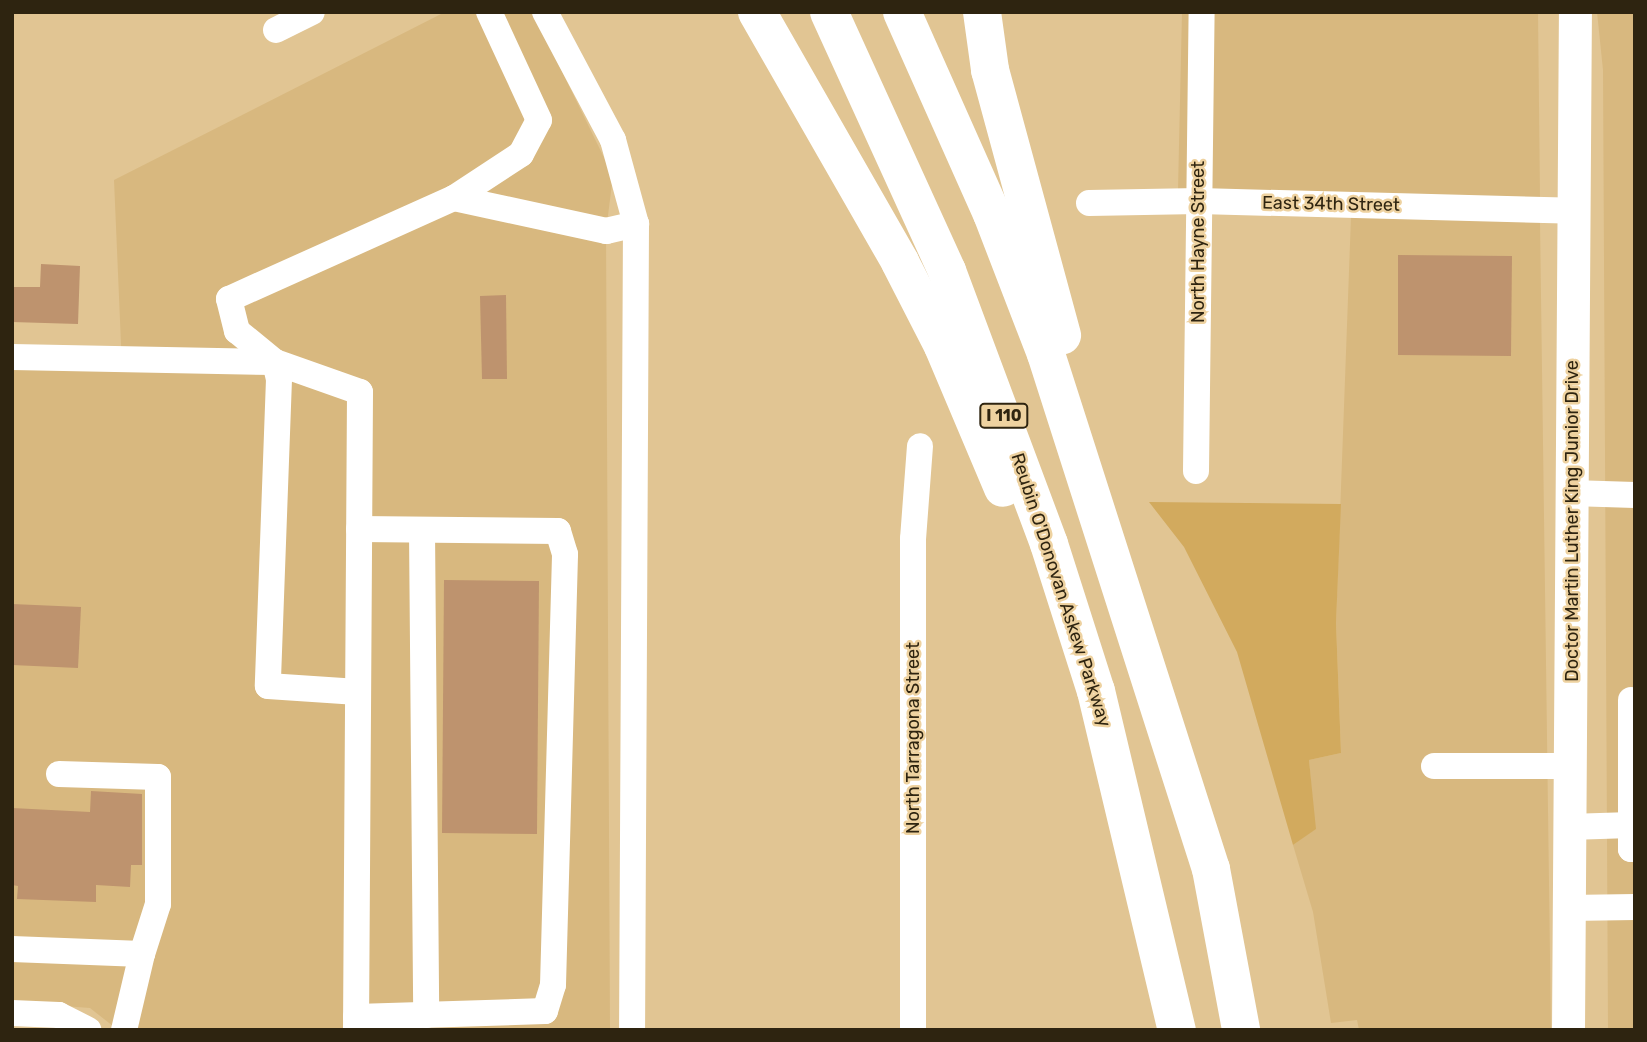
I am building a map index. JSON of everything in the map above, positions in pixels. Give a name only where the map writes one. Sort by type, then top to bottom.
[{"type":"highway","points":[[757,12],[943,346],[1013,512],[1132,838]]},
{"type":"highway","name":"Reubin O'Donovan Askew Parkway","points":[[829,12],[947,271],[1002,410],[1096,691],[1177,1030]]},
{"type":"highway","points":[[902,12],[992,214],[1067,417],[1211,869],[1241,1030]]},
{"type":"highway","points":[[982,12],[990,70],[1066,349],[1067,417]]},
{"type":"main road","name":"Doctor Martin Luther King Junior Drive","points":[[1568,1030],[1575,12]]},
{"type":"street","points":[[276,30],[312,12]]},
{"type":"street","points":[[358,692],[268,686],[279,379],[275,362],[237,331],[229,299],[454,198],[521,153],[539,120],[489,12]]},
{"type":"street","points":[[545,12],[613,141],[636,224],[632,1030]]},
{"type":"street","name":"North Hayne Street","points":[[1196,471],[1202,12]]},
{"type":"street","points":[[454,198],[606,231],[636,224]]},
{"type":"street","name":"East 34th Street","points":[[1089,203],[1199,201],[1574,211]]},
{"type":"street","points":[[12,358],[275,362],[360,392],[359,529],[356,1023],[426,1015],[544,1011],[553,985],[565,554],[558,531],[359,529]]},
{"type":"street","name":"North Tarragona Street","points":[[913,1030],[913,539],[920,446]]},
{"type":"street","points":[[1572,493],[1635,495]]},
{"type":"street","points":[[422,530],[426,1015]]},
{"type":"street","points":[[1569,827],[1633,837],[1631,700]]},
{"type":"street","points":[[1434,766],[1570,766]]},
{"type":"street","points":[[59,774],[158,777],[158,904],[142,954],[124,1030]]},
{"type":"street","points":[[1569,908],[1635,907]]},
{"type":"street","points":[[12,950],[142,954]]},
{"type":"street","points":[[12,1013],[59,1016],[88,1030]]},
{"type":"shaded area","points":[[445,12],[533,12],[613,176],[606,231],[610,1030],[118,1030],[90,1008],[12,1002],[12,368],[122,367],[114,180]]},
{"type":"shaded area","points":[[1182,12],[1193,12],[1188,190],[1178,190]]},
{"type":"shaded area","points":[[1213,12],[1538,12],[1540,198],[1209,189]]},
{"type":"shaded area","points":[[1597,12],[1635,12],[1635,1030],[1608,1030],[1603,70]]},
{"type":"shaded area","points":[[1351,217],[1540,222],[1551,1030],[1359,1030],[1357,1020],[1331,1023],[1313,912],[1293,845],[1315,829],[1309,760],[1341,753],[1336,623]]},
{"type":"shaded area","points":[[1149,502],[1341,504],[1336,623],[1341,753],[1309,760],[1316,829],[1293,845],[1237,652],[1184,547]]},
{"type":"building","points":[[1398,255],[1512,256],[1511,356],[1398,355]]},
{"type":"building","points":[[41,264],[80,266],[78,324],[12,322],[12,287],[40,287]]},
{"type":"building","points":[[506,295],[507,379],[482,379],[480,296]]},
{"type":"building","points":[[444,580],[539,581],[537,834],[442,833]]},
{"type":"building","points":[[12,604],[81,607],[78,668],[12,665]]},
{"type":"building","points":[[91,791],[142,794],[142,865],[131,865],[130,887],[96,885],[96,902],[17,899],[18,886],[12,885],[12,808],[90,812]]}]
